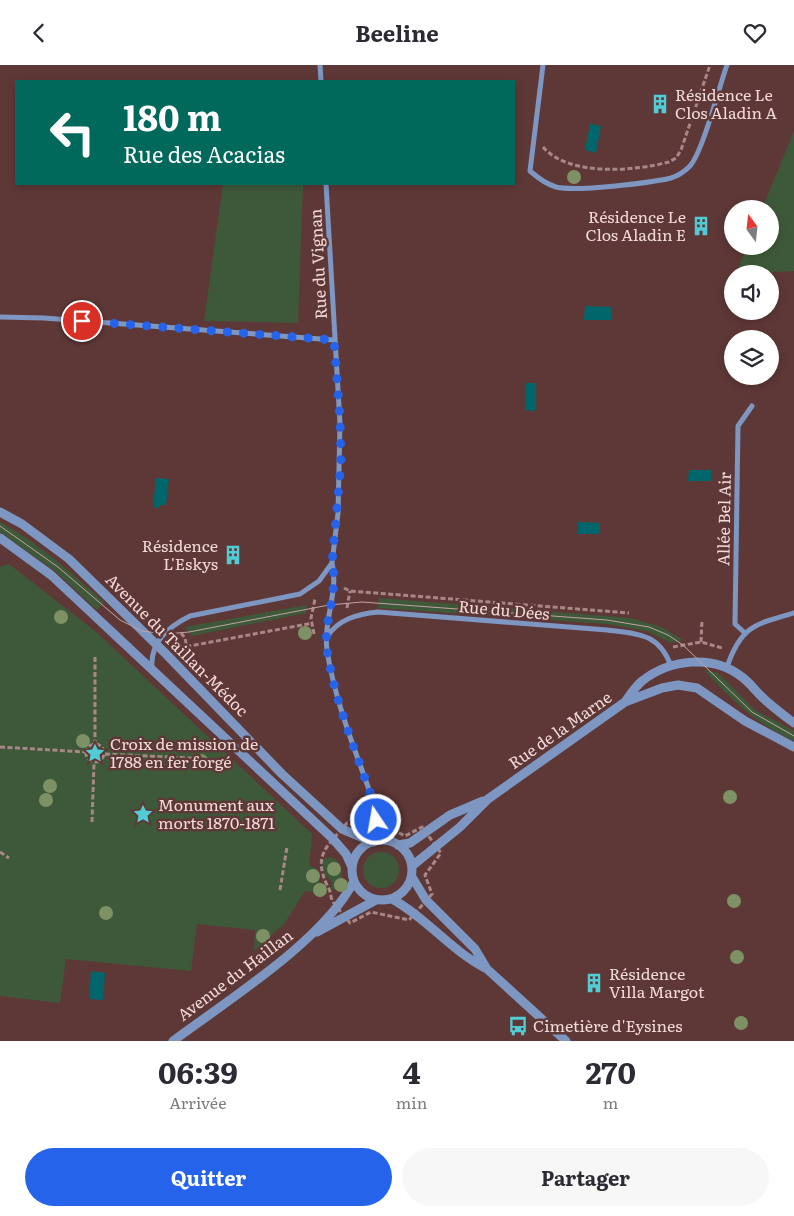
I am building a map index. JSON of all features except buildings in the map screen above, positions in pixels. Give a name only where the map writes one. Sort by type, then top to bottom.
[{"type":"street","points":[[320,65],[321,80]]},
{"type":"street","points":[[543,65],[530,171],[547,184],[565,188],[650,181],[672,178],[681,173],[694,159],[726,65]]},
{"type":"street","name":"Rue du Vignan","points":[[326,185],[341,463],[332,563],[334,574],[326,637],[332,674],[374,804],[376,820],[389,841]]},
{"type":"street","points":[[0,317],[44,318],[334,340]]},
{"type":"street","name":"Allée Bel Air","points":[[745,633],[735,624],[738,426],[752,406]]},
{"type":"street","name":"Avenue du Taillan-Médoc","points":[[0,512],[22,524],[69,559],[166,653],[282,774],[342,829],[373,842]]},
{"type":"street","name":"Avenue du Taillan-Médoc","points":[[0,538],[51,575],[152,668],[333,839],[346,854],[352,867]]},
{"type":"street","points":[[152,668],[151,654],[155,643],[175,625],[190,616],[300,594],[319,581],[332,563]]},
{"type":"street","name":"Rue du Dées","points":[[326,637],[332,629],[346,620],[378,612],[597,630],[628,633],[648,638],[664,649],[671,666]]},
{"type":"street","points":[[794,613],[758,624],[745,633],[737,641],[727,667],[743,677],[761,696],[794,723]]},
{"type":"street","name":"Rue de la Marne","points":[[412,867],[436,845],[460,827],[488,799],[624,702],[640,683],[671,666],[701,662],[727,667]]},
{"type":"street","points":[[624,702],[662,687],[678,685],[697,688],[746,721],[794,747]]},
{"type":"street","name":"Rue de la Marne","points":[[398,845],[410,843],[450,815],[488,799]]},
{"type":"street","points":[[389,841],[398,845],[410,858],[412,877],[408,886],[401,894],[392,899],[376,900],[367,896],[354,881],[352,867],[359,851],[373,842],[389,841]]},
{"type":"street","points":[[412,877],[426,900],[475,949],[487,969]]},
{"type":"street","name":"Avenue du Haillan","points":[[315,933],[348,893],[354,881]]},
{"type":"street","points":[[392,899],[415,914],[467,959],[487,969],[566,1041]]},
{"type":"street","name":"Avenue du Haillan","points":[[173,1041],[315,933],[346,918],[364,905],[376,900]]},
{"type":"path","points":[[535,134],[542,145],[554,157],[574,165],[608,169],[668,162],[676,158],[681,150],[710,65]]},
{"type":"path","points":[[350,591],[630,613]]},
{"type":"path","points":[[166,653],[170,650],[327,620]]},
{"type":"path","points":[[700,642],[702,621]]},
{"type":"path","points":[[95,657],[95,744]]},
{"type":"path","points":[[86,752],[95,744]]},
{"type":"path","points":[[95,744],[103,748],[105,754]]},
{"type":"path","points":[[0,747],[86,752]]},
{"type":"path","points":[[86,752],[87,757],[94,763]]},
{"type":"path","points":[[105,754],[210,759]]},
{"type":"path","points":[[94,763],[100,762],[105,754]]},
{"type":"path","points":[[92,822],[94,763]]},
{"type":"path","points":[[382,819],[388,828],[405,836],[422,827],[436,845],[440,853],[425,875],[432,894],[409,920],[371,912],[350,923],[332,901],[319,867],[320,859],[333,839],[347,823],[362,827],[376,820],[382,819]]},
{"type":"path","points":[[280,890],[287,847]]},
{"type":"path","points":[[0,852],[9,857]]},
{"type":"green space","points":[[794,131],[794,271],[779,272],[779,265],[740,265],[743,255],[779,255],[779,200],[766,200]]},
{"type":"green space","points":[[223,185],[303,185],[298,323],[204,321]]},
{"type":"green space","points":[[0,522],[28,539],[67,569],[104,602],[97,610],[55,571],[0,532]]},
{"type":"green space","points":[[9,564],[95,631],[312,834],[309,866],[316,868],[319,881],[327,888],[326,894],[305,891],[284,924],[254,951],[255,930],[197,924],[191,971],[66,959],[60,1003],[0,996],[0,567]]},
{"type":"green space","points":[[379,598],[630,618],[661,627],[683,640],[671,643],[647,631],[607,624],[378,608]]},
{"type":"green space","points":[[307,605],[306,613],[192,636],[185,627]]},
{"type":"green space","points":[[704,670],[718,673],[755,710],[794,731],[794,741],[756,719],[724,691]]},
{"type":"green space","points":[[381,852],[388,853],[394,857],[398,863],[398,877],[394,883],[388,887],[381,888],[374,887],[368,883],[364,877],[363,870],[364,863],[368,857],[374,853]]},
{"type":"green space","points":[[330,857],[338,861],[342,874],[340,888],[332,890],[332,882],[324,874],[321,863],[323,859]]},
{"type":"water","points":[[590,124],[601,126],[596,153],[585,150]]},
{"type":"water","points":[[585,306],[612,307],[611,320],[584,320]]},
{"type":"water","points":[[525,383],[536,383],[536,411],[525,410]]},
{"type":"water","points":[[689,470],[711,470],[711,481],[688,481]]},
{"type":"water","points":[[156,478],[169,479],[166,505],[160,505],[159,508],[153,507]]},
{"type":"water","points":[[578,522],[600,523],[600,534],[578,534]]},
{"type":"water","points":[[91,971],[105,973],[103,1000],[89,999]]},
{"type":"tram line","points":[[0,526],[58,567],[120,620],[142,631],[166,634],[189,632],[329,605],[362,602],[607,620],[649,627],[668,635],[683,645],[752,712],[794,736]]},
{"type":"place","name":"Résidence Le Clos Aladin A","points":[[660,104]]},
{"type":"place","name":"Résidence Le Clos Aladin E","points":[[701,226]]},
{"type":"place","name":"Résidence L'Eskys","points":[[233,555]]},
{"type":"place","name":"Croix de mission de 1788 en fer forgé","points":[[95,753]]},
{"type":"place","name":"Monument aux morts 1870-1871","points":[[143,814]]},
{"type":"place","name":"Résidence Villa Margot","points":[[594,983]]},
{"type":"place","name":"Cimetière d'Eysines","points":[[518,1026]]},
{"type":"route","points":[[82,321],[334,340],[340,418],[341,463],[332,563],[334,574],[327,615],[327,649],[339,699],[374,804],[376,820]]}]
